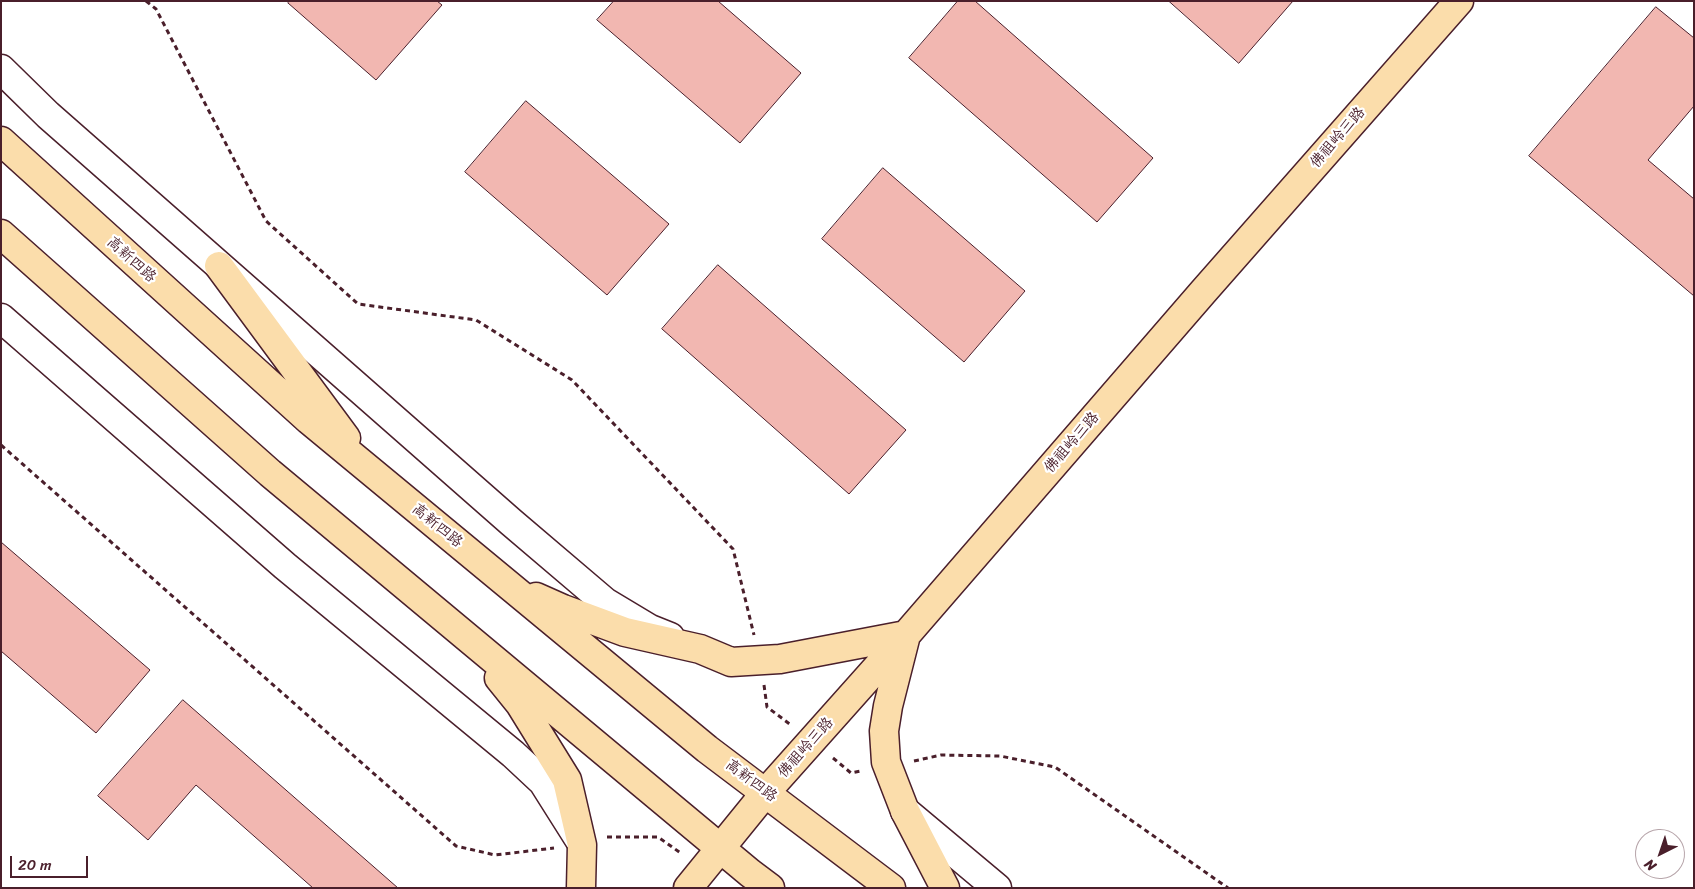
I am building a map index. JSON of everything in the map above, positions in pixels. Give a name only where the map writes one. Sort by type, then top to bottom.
[{"type":"main road","name":"佛祖岭三路","points":[[696,879],[766,792],[906,636],[1209,284],[1459,1]]},
{"type":"main road","name":"高新四路","points":[[1,141],[309,420],[707,749],[891,888]]},
{"type":"main road","points":[[1,234],[270,472],[770,888]]},
{"type":"main road","points":[[219,266],[371,472]]},
{"type":"main road","points":[[505,582],[563,609],[625,632],[700,649],[731,662],[780,659],[906,636],[888,706],[884,732],[887,766],[905,811],[945,888]]},
{"type":"main road","points":[[458,628],[520,704],[567,780],[582,845],[581,888]]},
{"type":"lane","points":[[1,69],[48,115],[219,266],[605,602],[650,629],[700,649]]},
{"type":"lane","points":[[1,318],[285,566],[512,754],[543,782],[582,845]]},
{"type":"lane","points":[[905,811],[997,888]]},
{"type":"path","points":[[146,1],[156,9],[266,222],[358,304],[476,320],[572,380],[734,549],[760,661],[767,707],[851,773],[941,755],[1000,756],[1055,767],[1228,888]]},
{"type":"path","points":[[1,445],[456,846],[495,856],[582,845],[602,837],[658,837],[696,879]]},
{"type":"building","points":[[290,1],[437,1],[442,5],[376,80],[288,3]]},
{"type":"building","points":[[614,1],[718,1],[801,73],[740,143],[597,20]]},
{"type":"building","points":[[958,1],[975,1],[1153,158],[1097,222],[909,58]]},
{"type":"building","points":[[1169,1],[1293,1],[1239,63]]},
{"type":"building","points":[[1656,7],[1694,38],[1694,106],[1648,160],[1694,199],[1694,296],[1529,156]]},
{"type":"building","points":[[526,101],[669,224],[607,295],[465,172]]},
{"type":"building","points":[[883,168],[1025,291],[964,362],[822,239]]},
{"type":"building","points":[[718,265],[906,430],[849,494],[662,329]]},
{"type":"building","points":[[1,542],[150,670],[96,733],[1,651]]},
{"type":"building","points":[[183,700],[398,888],[313,888],[196,785],[148,840],[98,796]]}]
